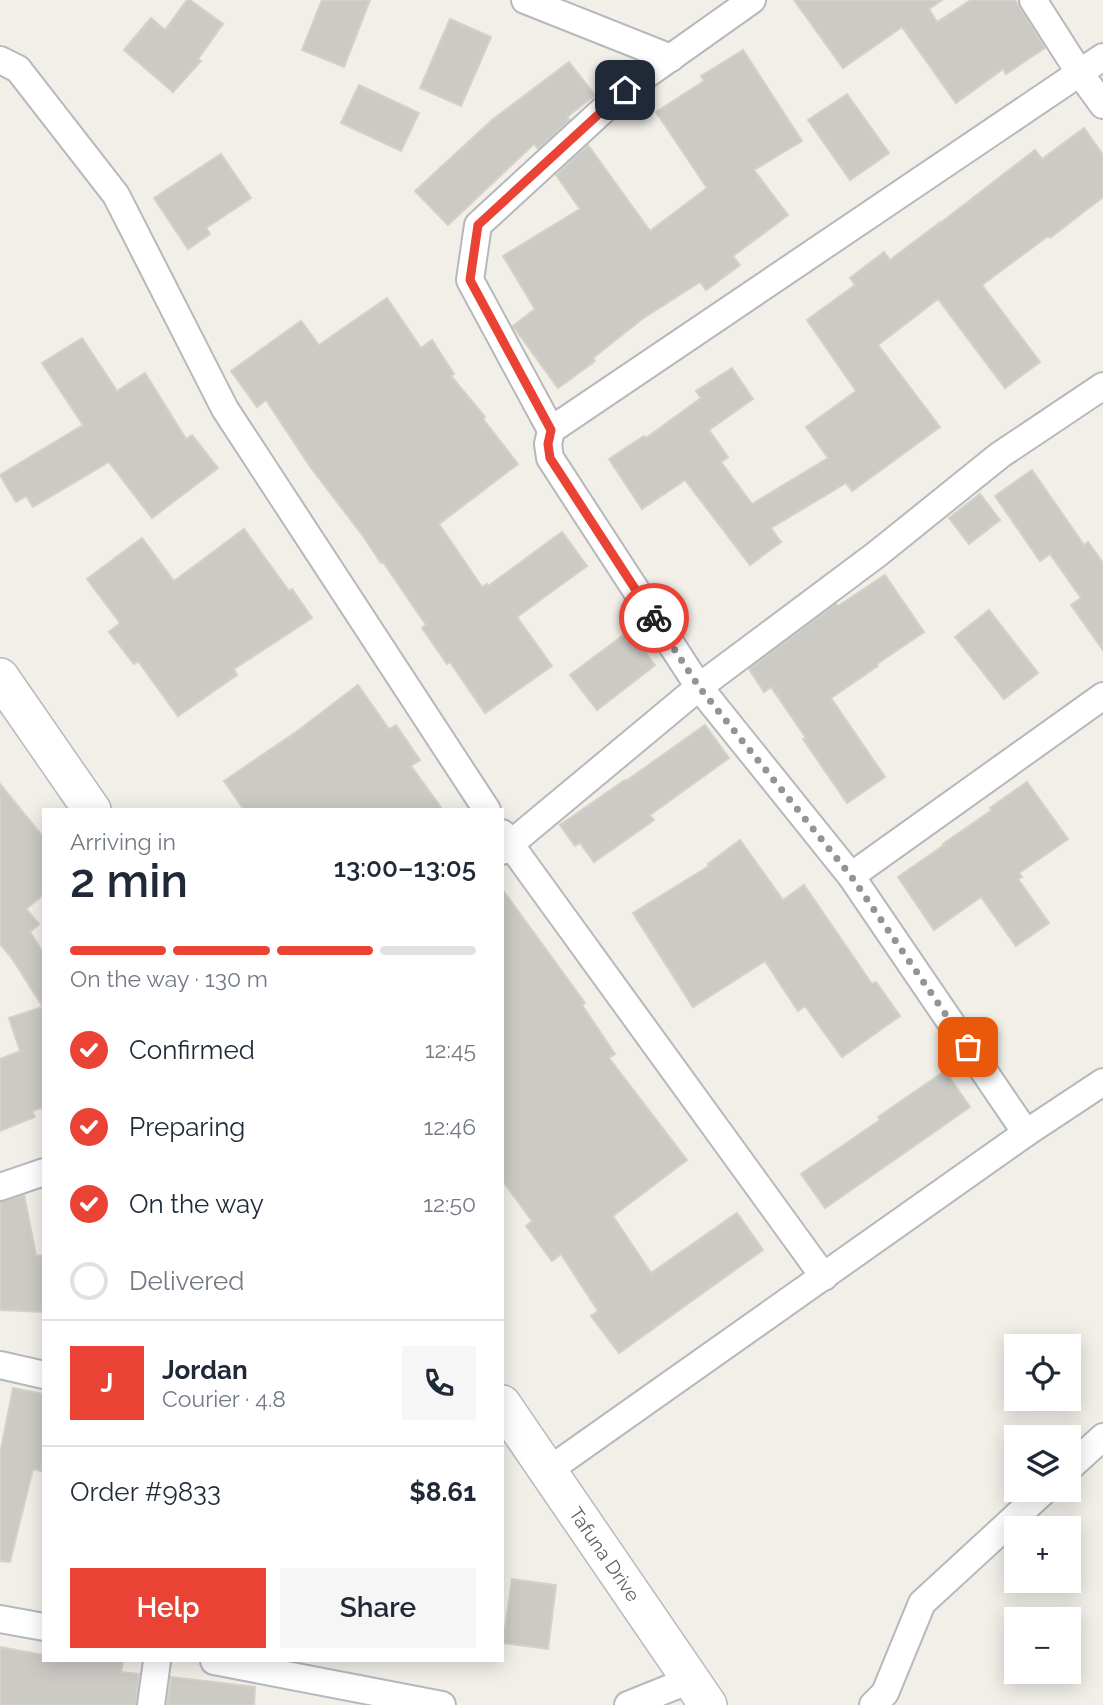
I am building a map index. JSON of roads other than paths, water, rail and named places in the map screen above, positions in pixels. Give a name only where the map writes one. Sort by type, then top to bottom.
[{"type":"main road","points":[[0,677],[91,808]]},
{"type":"main road","name":"Tafuna Drive","points":[[504,1407],[699,1692]]},
{"type":"street","points":[[525,0],[671,58]]},
{"type":"street","points":[[751,0],[625,90],[478,225],[470,280],[551,430],[548,444],[550,458],[699,687],[851,876],[1026,1133]]},
{"type":"street","points":[[1033,0],[1103,105]]},
{"type":"street","points":[[551,430],[1103,57]]},
{"type":"street","points":[[0,60],[18,69],[116,195],[225,409],[487,808]]},
{"type":"street","points":[[824,1277],[505,843],[699,687],[877,554],[1000,455],[1103,386]]},
{"type":"street","points":[[851,876],[1103,696]]},
{"type":"street","points":[[549,1470],[1026,1133],[1103,1082]]},
{"type":"street","points":[[0,1187],[42,1173]]},
{"type":"street","points":[[0,1365],[42,1374]]},
{"type":"street","points":[[1081,1457],[1103,1437]]},
{"type":"street","points":[[873,1705],[885,1693],[922,1603],[1032,1502]]},
{"type":"street","points":[[0,1619],[42,1627]]},
{"type":"street","points":[[151,1705],[157,1662]]},
{"type":"street","points":[[219,1662],[442,1705]]},
{"type":"street","points":[[628,1705],[699,1692]]}]
